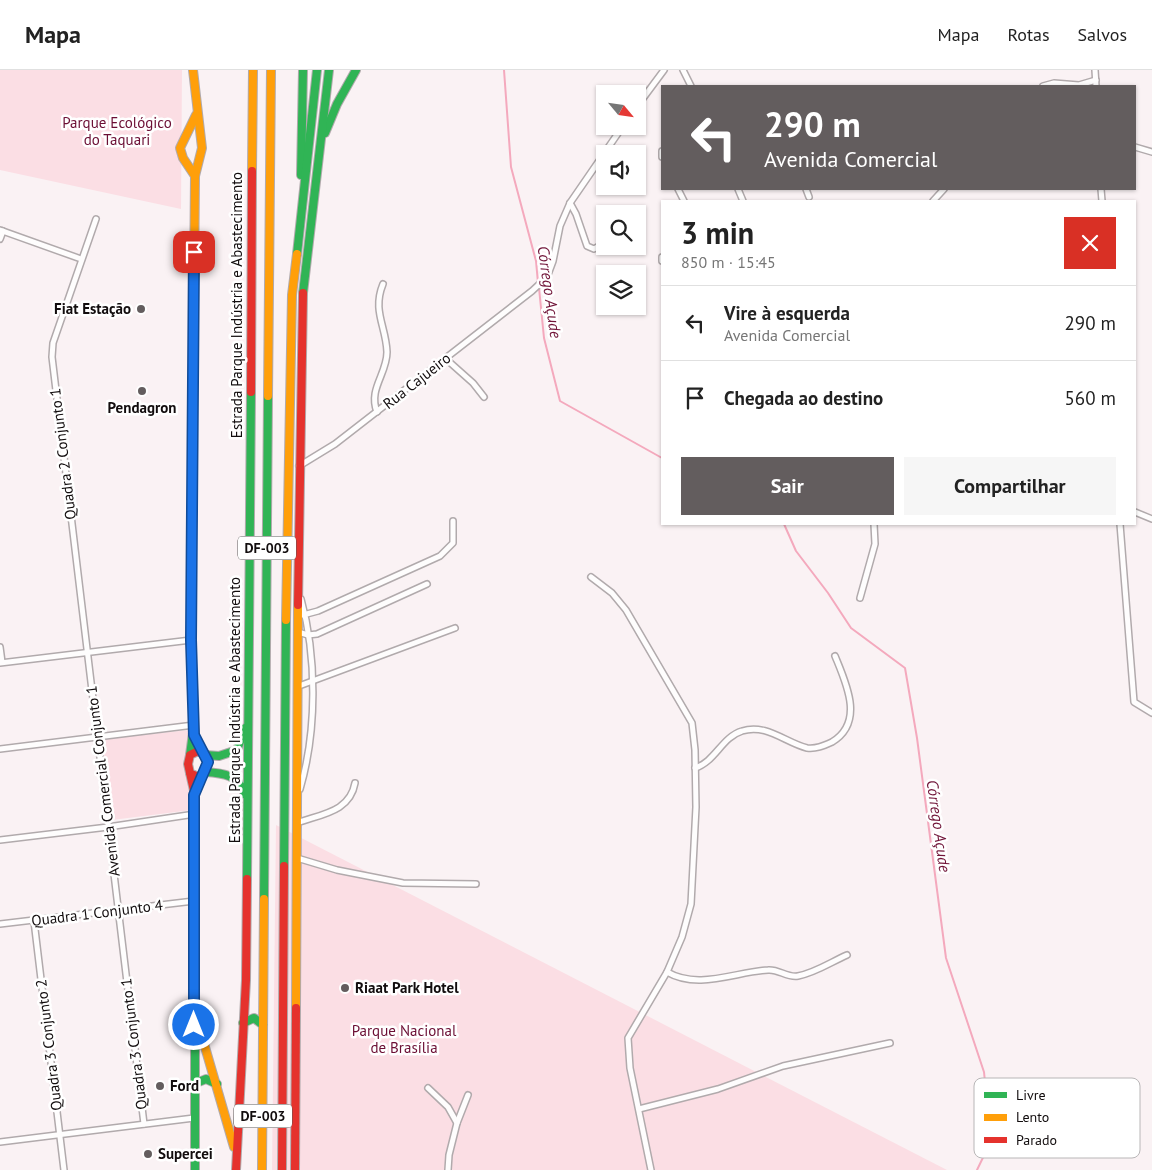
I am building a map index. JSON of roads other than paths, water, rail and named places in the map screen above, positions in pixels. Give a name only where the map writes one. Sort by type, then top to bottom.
[{"type":"main road","points":[[193,70],[202,148],[195,176],[191,640],[194,735],[188,764],[194,795],[195,1170]]},
{"type":"main road","name":"Estrada Parque Indústria e Abastecimento","points":[[236,1170],[246,980],[253,70]]},
{"type":"main road","name":"Estrada Parque Indústria e Abastecimento","points":[[262,1170],[271,70]]},
{"type":"main road","points":[[303,70],[300,156],[303,194]]},
{"type":"main road","points":[[282,1170],[287,530],[292,295],[317,70]]},
{"type":"main road","points":[[295,1170],[298,632],[302,616],[298,591],[299,466],[303,296],[328,70]]},
{"type":"main road","points":[[321,142],[337,104],[356,70]]},
{"type":"main road","points":[[195,176],[180,152],[182,141],[197,113]]},
{"type":"main road","points":[[182,141],[192,137],[200,140]]},
{"type":"main road","points":[[190,755],[192,752],[219,756],[237,750],[249,713]]},
{"type":"main road","points":[[194,735],[208,766],[194,795]]},
{"type":"main road","points":[[190,773],[198,777],[204,774],[223,772],[233,775],[242,784],[248,802]]},
{"type":"main road","points":[[194,1009],[218,1084],[237,1158]]},
{"type":"main road","points":[[243,1023],[254,1018],[263,1025]]},
{"type":"main road","points":[[194,1084],[203,1078],[218,1084]]},
{"type":"street","points":[[646,94],[664,70]]},
{"type":"street","points":[[683,70],[690,85]]},
{"type":"street","points":[[1047,85],[1054,83],[1079,85],[1096,83],[1095,70]]},
{"type":"street","points":[[596,249],[594,250],[587,246],[576,214],[570,203],[617,135]]},
{"type":"street","points":[[1136,147],[1152,152]]},
{"type":"street","points":[[806,190],[810,197]]},
{"type":"street","points":[[934,200],[943,190]]},
{"type":"street","name":"Rua Cajueiro","points":[[299,466],[321,454],[377,412],[532,291],[547,277],[553,261],[560,226],[570,203]]},
{"type":"street","name":"Quadra 2 Conjunto 1","points":[[87,652],[52,357],[53,343],[96,219]]},
{"type":"street","points":[[0,239],[1,230],[81,259]]},
{"type":"street","points":[[377,412],[374,402],[375,389],[384,369],[387,353],[378,302],[383,284]]},
{"type":"street","points":[[446,359],[473,383],[484,397]]},
{"type":"street","points":[[1136,512],[1152,519]]},
{"type":"street","points":[[298,796],[308,760],[312,682],[308,635],[302,616],[318,611],[440,556],[453,543],[453,522]]},
{"type":"street","points":[[860,598],[875,544],[874,525]]},
{"type":"street","points":[[1120,525],[1134,702],[1152,713]]},
{"type":"street","points":[[591,577],[612,593],[626,610],[688,714],[694,733],[695,768],[691,904],[682,937],[667,972],[628,1038],[629,1061],[651,1170]]},
{"type":"street","points":[[298,632],[308,635],[317,634],[427,584]]},
{"type":"street","points":[[299,686],[455,628]]},
{"type":"street","points":[[0,647],[1,662],[191,640]]},
{"type":"street","name":"Avenida Comercial Conjunto 1","points":[[87,652],[118,910]]},
{"type":"street","points":[[695,768],[710,759],[729,737],[743,730],[765,731],[804,747],[815,749],[835,740],[848,724],[850,698],[835,656]]},
{"type":"street","points":[[0,749],[194,725]]},
{"type":"street","points":[[298,823],[343,806],[350,800],[355,783]]},
{"type":"street","points":[[0,840],[194,814]]},
{"type":"street","points":[[297,858],[337,870],[403,883],[476,884]]},
{"type":"street","name":"Quadra 1 Conjunto 4","points":[[0,924],[194,901]]},
{"type":"street","name":"Quadra 3 Conjunto 1","points":[[0,1142],[144,1124],[118,910]]},
{"type":"street","name":"Quadra 3 Conjunto 2","points":[[34,921],[64,1170]]},
{"type":"street","points":[[667,972],[683,979],[730,977],[769,970],[797,976],[817,970],[847,954]]},
{"type":"street","points":[[639,1109],[718,1089],[783,1066],[890,1043]]},
{"type":"street","points":[[428,1088],[448,1107],[457,1123]]},
{"type":"street","points":[[448,1170],[457,1123],[468,1095]]},
{"type":"street","points":[[144,1124],[194,1118]]},
{"type":"waterway","name":"Córrego Açude","points":[[504,70],[511,167],[536,261],[538,283]]},
{"type":"waterway","name":"Córrego Açude","points":[[539,288],[544,338],[560,401],[661,457]]},
{"type":"waterway","name":"Córrego Açude","points":[[784,525],[796,551],[828,593],[851,628],[905,668],[917,738],[946,958],[985,1078]]},
{"type":"waterway","name":"Córrego Açude","points":[[977,1170],[983,1158]]},
{"type":"place","name":"Fiat Estação","points":[[141,309]]},
{"type":"place","name":"Pendagron","points":[[142,391]]},
{"type":"place","name":"Riaat Park Hotel","points":[[345,988]]},
{"type":"place","name":"Ford","points":[[160,1086]]},
{"type":"place","name":"Supercei","points":[[148,1154]]},
{"type":"park label","name":"Parque Ecológico do Taquari","points":[[117,132]]},
{"type":"park label","name":"Parque Nacional de Brasília","points":[[404,1040]]}]
